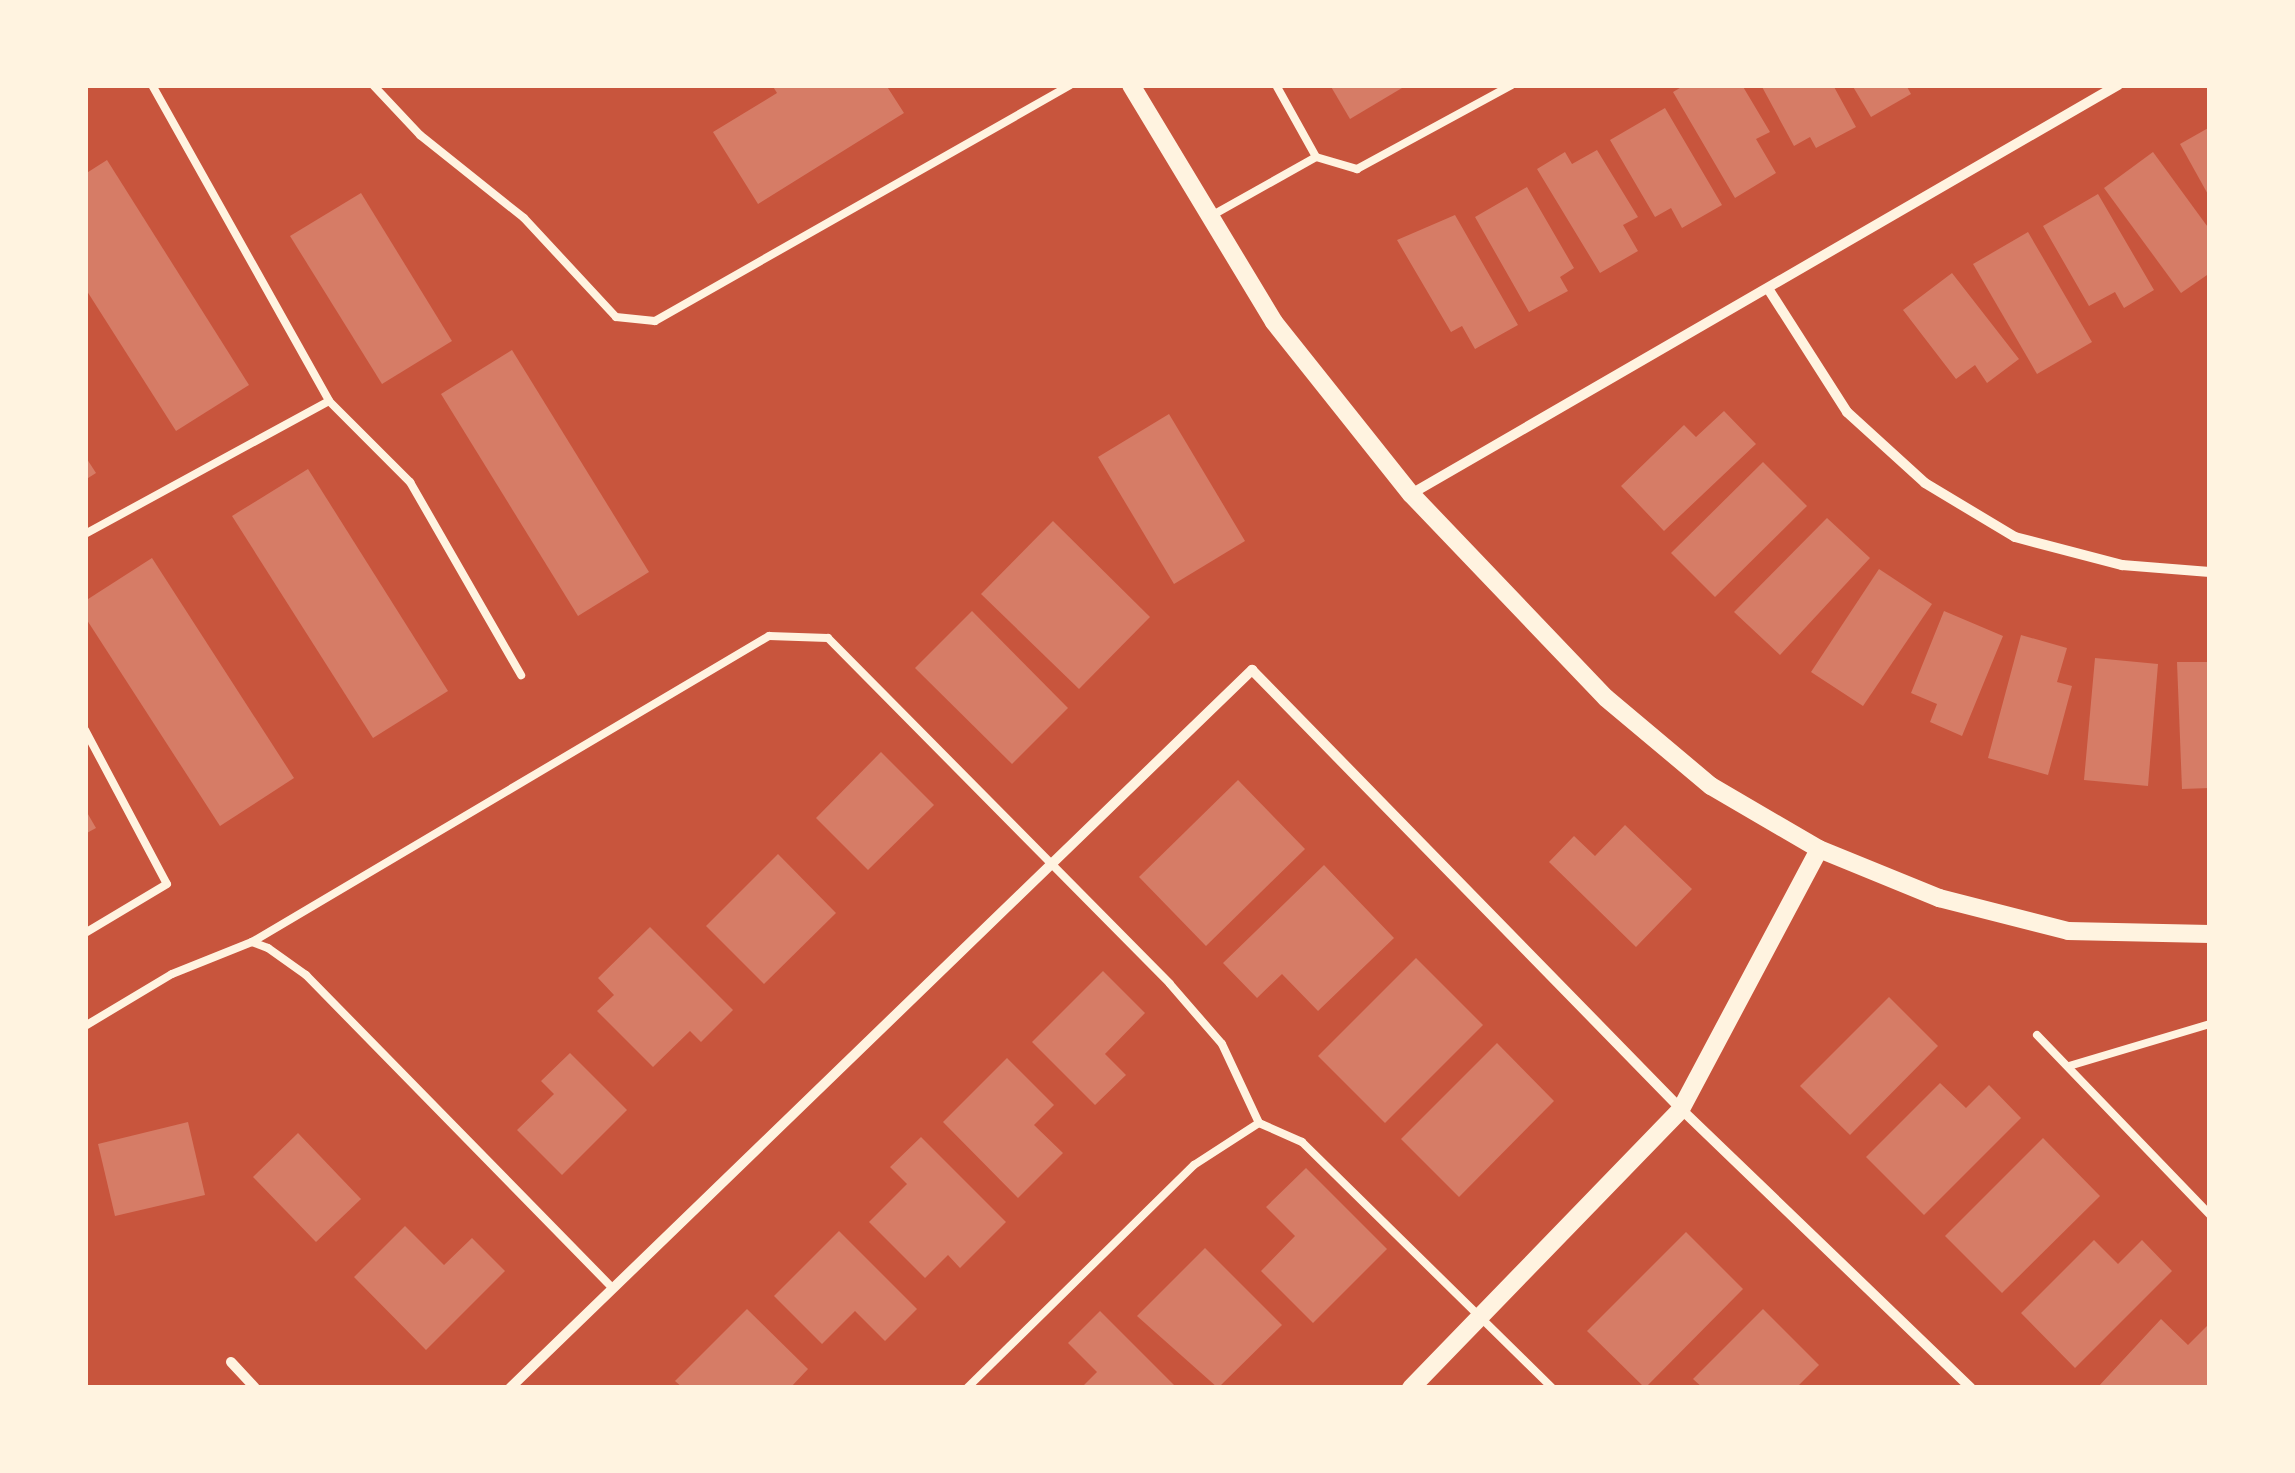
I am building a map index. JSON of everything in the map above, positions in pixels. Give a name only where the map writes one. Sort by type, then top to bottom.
[{"type":"street","points":[[1131,85],[1274,322],[1411,494],[1606,698],[1711,786],[1819,850],[1939,898],[2068,931],[2210,934]]},
{"type":"street","points":[[1411,494],[2118,85]]},
{"type":"street","points":[[1769,290],[1847,412],[1925,483],[2015,538],[2122,565],[2210,572]]},
{"type":"street","points":[[510,1388],[1046,864],[1252,670],[1680,1109],[1971,1388]]},
{"type":"street","points":[[1410,1388],[1482,1318],[1680,1109],[1819,850]]},
{"type":"street","points":[[231,1362],[255,1388]]},
{"type":"lane","points":[[152,85],[329,401],[410,482],[522,675]]},
{"type":"lane","points":[[374,85],[420,136],[524,218],[616,316],[654,321],[1070,85]]},
{"type":"lane","points":[[1276,85],[1316,157],[1358,169],[1512,85]]},
{"type":"lane","points":[[1211,216],[1316,157]]},
{"type":"lane","points":[[85,534],[329,401]]},
{"type":"lane","points":[[85,1026],[172,974],[252,942],[769,636],[797,631],[828,638],[1222,1044],[1259,1123],[1302,1142],[1552,1388]]},
{"type":"lane","points":[[85,730],[167,884],[85,932]]},
{"type":"lane","points":[[252,942],[306,975],[612,1288]]},
{"type":"lane","points":[[2069,1066],[2210,1024]]},
{"type":"lane","points":[[2038,1035],[2210,1215]]},
{"type":"lane","points":[[967,1388],[1194,1165],[1259,1123]]},
{"type":"building","points":[[772,85],[886,85],[904,113],[758,204],[713,132],[777,93]]},
{"type":"building","points":[[1330,85],[1407,85],[1350,119]]},
{"type":"building","points":[[1685,85],[1742,85],[1770,132],[1756,139],[1776,173],[1735,198],[1673,92]]},
{"type":"building","points":[[1761,85],[1833,85],[1856,127],[1816,148],[1810,137],[1794,146]]},
{"type":"building","points":[[1852,85],[1906,85],[1911,94],[1871,117]]},
{"type":"building","points":[[1665,108],[1722,205],[1682,228],[1671,208],[1655,217],[1610,140]]},
{"type":"building","points":[[2210,127],[2210,198],[2180,144]]},
{"type":"building","points":[[1597,150],[1638,217],[1623,225],[1638,251],[1600,273],[1537,169],[1565,152],[1572,164]]},
{"type":"building","points":[[2153,152],[2210,230],[2210,273],[2181,293],[2104,188]]},
{"type":"building","points":[[107,160],[249,385],[176,431],[85,288],[85,174]]},
{"type":"building","points":[[1527,187],[1574,268],[1560,277],[1568,291],[1529,312],[1475,217]]},
{"type":"building","points":[[361,193],[452,341],[382,384],[290,236]]},
{"type":"building","points":[[2098,194],[2154,290],[2124,308],[2115,292],[2089,306],[2043,226]]},
{"type":"building","points":[[1455,215],[1518,325],[1475,349],[1462,326],[1451,332],[1397,240]]},
{"type":"building","points":[[2028,232],[2092,342],[2037,374],[1973,264]]},
{"type":"building","points":[[1952,273],[2019,359],[1987,383],[1975,365],[1956,379],[1903,310]]},
{"type":"building","points":[[512,350],[649,572],[578,616],[441,394]]},
{"type":"building","points":[[1724,411],[1756,444],[1664,531],[1621,486],[1684,425],[1696,437]]},
{"type":"building","points":[[1169,414],[1245,541],[1174,584],[1098,457]]},
{"type":"building","points":[[85,456],[96,473],[85,480]]},
{"type":"building","points":[[1763,462],[1807,506],[1715,597],[1671,553]]},
{"type":"building","points":[[308,469],[448,691],[373,738],[232,516]]},
{"type":"building","points":[[1827,518],[1870,558],[1780,655],[1734,612]]},
{"type":"building","points":[[1053,521],[1150,617],[1079,689],[981,594]]},
{"type":"building","points":[[152,558],[294,778],[220,826],[85,617],[85,601]]},
{"type":"building","points":[[1879,569],[1932,604],[1863,706],[1811,672]]},
{"type":"building","points":[[972,611],[1068,708],[1012,764],[915,668]]},
{"type":"building","points":[[1944,611],[2003,636],[1962,736],[1930,722],[1937,704],[1911,693]]},
{"type":"building","points":[[2021,635],[2067,648],[2057,682],[2072,686],[2048,775],[1988,758]]},
{"type":"building","points":[[2095,658],[2158,664],[2148,786],[2084,780]]},
{"type":"building","points":[[2177,662],[2210,662],[2210,788],[2182,789]]},
{"type":"building","points":[[881,752],[934,805],[868,870],[816,818]]},
{"type":"building","points":[[1238,780],[1305,849],[1206,946],[1139,877]]},
{"type":"building","points":[[85,809],[96,828],[85,834]]},
{"type":"building","points":[[1625,825],[1692,889],[1636,947],[1549,862],[1574,836],[1595,856]]},
{"type":"building","points":[[778,854],[836,913],[764,984],[706,926]]},
{"type":"building","points":[[1324,865],[1394,938],[1318,1011],[1282,974],[1257,998],[1223,963]]},
{"type":"building","points":[[650,927],[733,1010],[701,1042],[690,1031],[653,1067],[597,1011],[614,995],[598,978]]},
{"type":"building","points":[[1416,958],[1483,1025],[1385,1123],[1318,1056]]},
{"type":"building","points":[[1103,971],[1145,1013],[1105,1054],[1126,1075],[1095,1105],[1032,1042]]},
{"type":"building","points":[[1889,997],[1938,1046],[1850,1135],[1800,1086]]},
{"type":"building","points":[[1497,1043],[1554,1101],[1459,1197],[1401,1139]]},
{"type":"building","points":[[570,1053],[627,1110],[562,1175],[517,1130],[554,1094],[541,1081]]},
{"type":"building","points":[[1007,1058],[1054,1105],[1034,1125],[1063,1153],[1018,1198],[943,1122]]},
{"type":"building","points":[[1940,1083],[1966,1108],[1989,1085],[2021,1118],[1924,1215],[1866,1157]]},
{"type":"building","points":[[188,1122],[205,1195],[115,1216],[98,1144]]},
{"type":"building","points":[[298,1133],[361,1199],[316,1242],[253,1177]]},
{"type":"building","points":[[921,1137],[1006,1222],[960,1268],[948,1255],[925,1278],[869,1222],[907,1184],[890,1167]]},
{"type":"building","points":[[2043,1138],[2100,1196],[2002,1293],[1945,1236]]},
{"type":"building","points":[[1306,1168],[1387,1249],[1313,1323],[1261,1271],[1295,1236],[1266,1207]]},
{"type":"building","points":[[405,1226],[444,1265],[472,1238],[505,1271],[426,1350],[354,1277]]},
{"type":"building","points":[[839,1231],[917,1309],[885,1341],[855,1311],[822,1344],[774,1296]]},
{"type":"building","points":[[1686,1232],[1743,1289],[1645,1388],[1587,1331]]},
{"type":"building","points":[[2094,1240],[2118,1264],[2142,1240],[2172,1271],[2075,1368],[2021,1313]]},
{"type":"building","points":[[1205,1248],[1282,1325],[1218,1388],[1137,1316]]},
{"type":"building","points":[[747,1309],[808,1369],[790,1388],[683,1388],[675,1381]]},
{"type":"building","points":[[1763,1309],[1819,1365],[1796,1388],[1703,1388],[1693,1379]]},
{"type":"building","points":[[1100,1311],[1177,1388],[1081,1388],[1097,1372],[1068,1343]]},
{"type":"building","points":[[2161,1319],[2188,1345],[2210,1323],[2210,1388],[2097,1388]]}]
